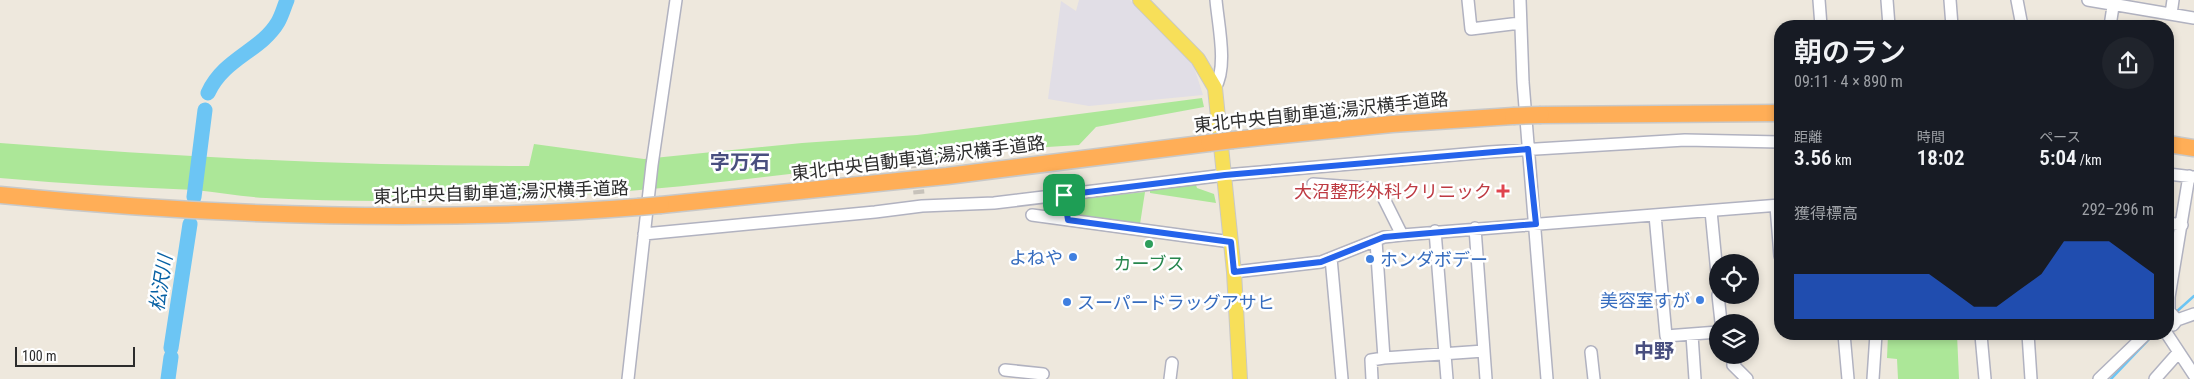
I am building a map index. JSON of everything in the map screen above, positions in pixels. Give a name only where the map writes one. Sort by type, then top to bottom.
[{"type":"highway","name":"東北中央自動車道;湯沢横手道路","points":[[0,195],[158,209],[266,214],[522,215],[661,205],[947,176],[1233,140],[1392,124],[1541,115],[1774,114]]},
{"type":"highway","points":[[2174,145],[2194,148]]},
{"type":"main road","points":[[1140,0],[1198,59],[1215,88],[1234,272],[1240,379]]},
{"type":"street","points":[[628,379],[644,234],[676,0]]},
{"type":"street","points":[[1215,88],[1221,79],[1216,0]]},
{"type":"street","points":[[1468,0],[1471,29],[1520,23]]},
{"type":"street","points":[[1520,0],[1528,149],[1536,224],[1547,379]]},
{"type":"street","points":[[1819,0],[1821,20]]},
{"type":"street","points":[[1887,0],[1889,20]]},
{"type":"street","points":[[1950,0],[1952,20]]},
{"type":"street","points":[[2017,0],[2021,20]]},
{"type":"street","points":[[2088,0],[2114,2],[2194,18]]},
{"type":"street","points":[[2171,14],[2173,0]]},
{"type":"street","points":[[2111,20],[2114,2]]},
{"type":"street","points":[[644,234],[874,212],[920,200],[994,203],[1225,175],[1528,149],[1685,140],[1774,142]]},
{"type":"street","points":[[2174,175],[2191,177],[2189,212],[2182,225],[2174,269]]},
{"type":"street","points":[[1313,184],[1380,189],[1402,235]]},
{"type":"street","points":[[1064,195],[1068,220]]},
{"type":"street","points":[[1234,272],[1321,262],[1376,241],[1402,235],[1774,206]]},
{"type":"street","points":[[1711,211],[1715,254]]},
{"type":"street","points":[[1032,215],[1231,242]]},
{"type":"street","points":[[1655,215],[1666,336],[1709,333]]},
{"type":"street","points":[[2174,224],[2182,225]]},
{"type":"street","points":[[1475,228],[1486,379]]},
{"type":"street","points":[[1435,232],[1447,379]]},
{"type":"street","points":[[1376,241],[1384,358]]},
{"type":"street","points":[[1331,258],[1342,379]]},
{"type":"street","points":[[2174,315],[2194,314]]},
{"type":"street","points":[[1692,335],[1695,379]]},
{"type":"street","points":[[1845,340],[1848,379]]},
{"type":"street","points":[[1873,379],[1876,340]]},
{"type":"street","points":[[1981,340],[1984,379]]},
{"type":"street","points":[[2028,340],[2031,379]]},
{"type":"street","points":[[2098,379],[2140,340]]},
{"type":"street","points":[[2171,340],[2194,376]]},
{"type":"street","points":[[1372,379],[1371,360],[1484,351]]},
{"type":"street","points":[[1591,352],[1594,379]]},
{"type":"street","points":[[2156,379],[2178,353]]},
{"type":"street","points":[[1170,379],[1172,363]]},
{"type":"street","points":[[1734,364],[1747,379]]},
{"type":"street","points":[[1005,370],[1025,376],[1043,374]]},
{"type":"shaded area","points":[[1079,0],[1130,0],[1184,52],[1194,67],[1203,95],[1089,106],[1048,99],[1061,1],[1076,11]]},
{"type":"green space","points":[[1202,98],[1204,107],[1096,127],[1079,145],[945,156],[610,193],[474,200],[335,201],[0,178],[0,143],[264,160],[462,166],[529,166],[534,144],[644,159],[802,143],[917,135]]},
{"type":"green space","points":[[1196,185],[1197,188],[1214,194],[1216,203],[1150,193],[1150,190]]},
{"type":"green space","points":[[1145,192],[1140,224],[1077,217],[1073,213],[1071,206],[1075,199]]},
{"type":"green space","points":[[1888,340],[1957,340],[1959,379],[1898,379],[1897,359],[1887,358]]},
{"type":"waterway","name":"松沢川","points":[[208,93],[223,71],[271,32],[287,0]]},
{"type":"waterway","name":"松沢川","points":[[194,197],[205,110]]},
{"type":"waterway","name":"松沢川","points":[[171,348],[190,224]]},
{"type":"waterway","points":[[2175,313],[2194,296]]},
{"type":"waterway","points":[[2111,379],[2148,340]]},
{"type":"waterway","name":"松沢川","points":[[168,379],[171,357]]},
{"type":"tunnel","points":[[915,157],[919,194]]},
{"type":"place","name":"大沼整形外科クリニック","points":[[1503,191]]},
{"type":"place","name":"カーブス","points":[[1149,244]]},
{"type":"place","name":"よねや","points":[[1073,257]]},
{"type":"place","name":"ホンダボデー","points":[[1370,259]]},
{"type":"place","name":"美容室すが","points":[[1700,300]]},
{"type":"place","name":"スーパードラッグアサヒ","points":[[1067,302]]},
{"type":"district","name":"字万石","points":[[740,162]]},
{"type":"district","name":"中野","points":[[1654,351]]},
{"type":"route","points":[[1528,149],[1536,224],[1384,237],[1321,262],[1234,272],[1231,242],[1068,220],[1064,195],[1225,175],[1528,149]]}]
